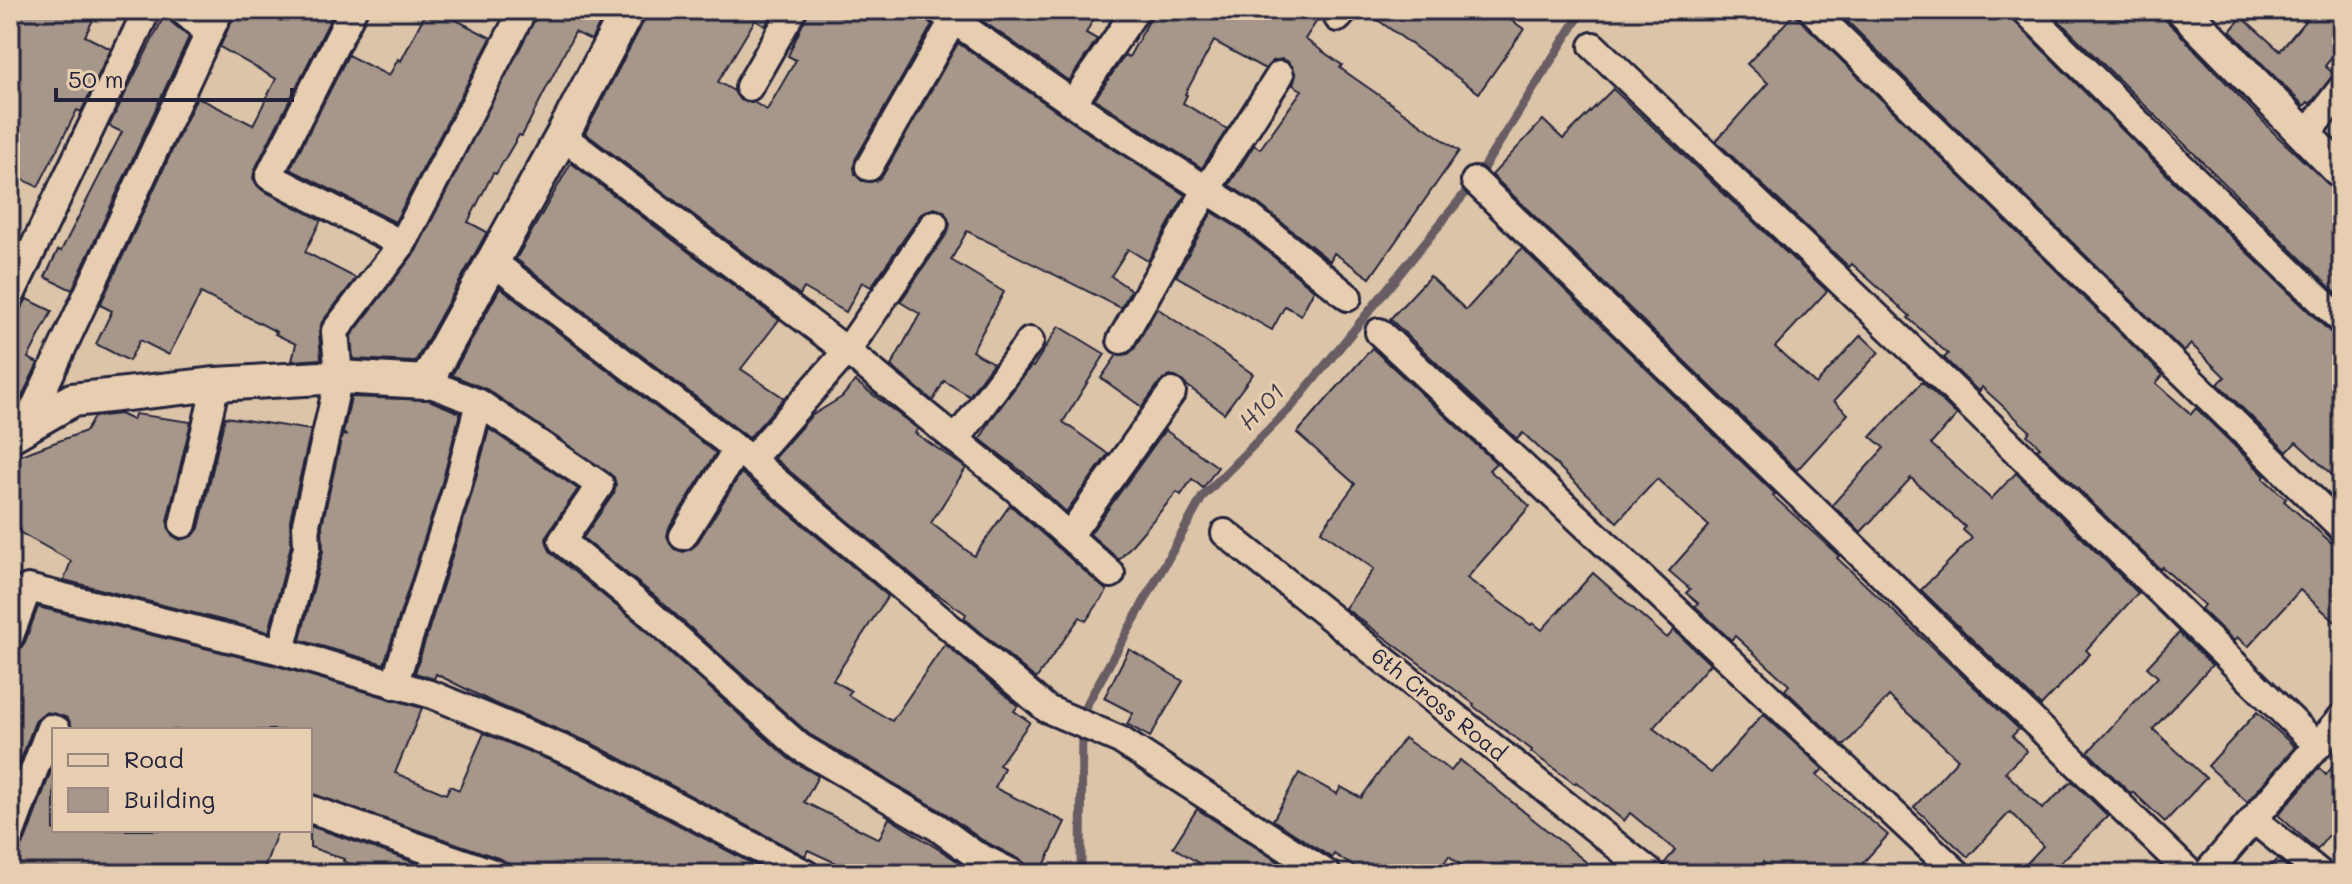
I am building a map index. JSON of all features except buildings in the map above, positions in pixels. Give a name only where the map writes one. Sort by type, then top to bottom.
[{"type":"street","points":[[10,297],[147,10]]},
{"type":"street","points":[[18,431],[214,21],[182,10]]},
{"type":"street","points":[[353,10],[269,176],[402,244]]},
{"type":"street","points":[[281,651],[307,547],[306,524],[339,377],[335,331],[402,244],[523,10]]},
{"type":"street","points":[[426,382],[628,10]]},
{"type":"street","points":[[749,87],[793,10]]},
{"type":"street","points":[[1073,103],[1136,10]]},
{"type":"street","points":[[1812,10],[2342,528]]},
{"type":"street","points":[[2025,10],[2342,321]]},
{"type":"street","points":[[869,167],[950,13],[1073,103],[1250,217],[1348,297]]},
{"type":"street","points":[[2198,15],[2342,173]]},
{"type":"street","points":[[1593,46],[1960,395],[2318,746]]},
{"type":"street","points":[[1121,340],[1207,189],[1280,75]]},
{"type":"street","points":[[2306,135],[2342,88]]},
{"type":"street","points":[[562,136],[847,351],[1111,574]]},
{"type":"street","points":[[1475,181],[2191,874]]},
{"type":"street","points":[[683,536],[744,455],[847,351],[934,224]]},
{"type":"street","points":[[493,262],[744,455],[1047,709],[1120,740],[1327,874]]},
{"type":"street","points":[[1379,332],[1958,874]]},
{"type":"street","points":[[956,440],[1030,341]]},
{"type":"street","points":[[18,431],[72,400],[216,384],[339,377],[426,382],[479,403],[600,485],[562,541],[645,609],[800,747],[937,827],[974,854],[1014,874]]},
{"type":"street","points":[[183,524],[216,384]]},
{"type":"street","points":[[1069,536],[1172,392]]},
{"type":"street","points":[[394,685],[456,491],[479,403]]},
{"type":"street","name":"6th Cross Road","points":[[1225,533],[1652,874]]},
{"type":"street","points":[[10,636],[28,588],[281,651],[433,695],[585,758],[806,874]]},
{"type":"street","points":[[2206,874],[2342,717]]},
{"type":"street","points":[[10,835],[52,729]]},
{"type":"street","points":[[312,810],[496,874]]},
{"type":"street","points":[[2254,820],[2321,874]]},
{"type":"waterway","name":"H101","points":[[1081,874],[1082,713],[1203,496],[1293,405],[1475,181],[1583,10]]}]
